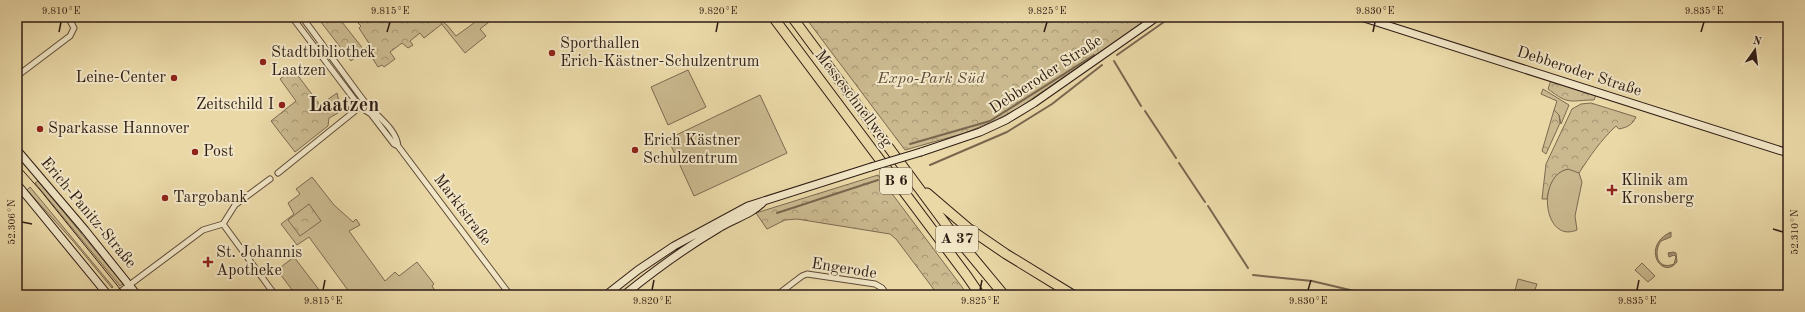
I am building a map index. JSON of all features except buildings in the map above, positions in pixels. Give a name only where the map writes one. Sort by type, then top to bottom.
[{"type":"highway","name":"Messeschnellweg","points":[[773,17],[967,276]]},
{"type":"highway","name":"Messeschnellweg","points":[[792,17],[914,182]]},
{"type":"highway","name":"B 6","points":[[914,182],[968,228],[1006,254],[1073,295]]},
{"type":"highway","name":"A 37","points":[[914,182],[950,230],[1004,295]]},
{"type":"highway","name":"B 6","points":[[967,276],[980,295]]},
{"type":"highway","name":"A 37","points":[[967,276],[985,295]]},
{"type":"street","points":[[17,76],[70,36],[74,28],[68,17]]},
{"type":"street","name":"Marktstraße","points":[[292,17],[360,107],[371,114],[394,144],[398,146],[509,295]]},
{"type":"street","name":"Marktstraße","points":[[302,17],[366,103],[380,117],[398,140],[398,146]]},
{"type":"street","name":"Debberoder Straße","points":[[684,245],[759,207],[764,201],[921,152],[980,132],[1006,120],[1041,99],[1157,17]]},
{"type":"street","name":"Debberoder Straße","points":[[1361,17],[1788,153]]},
{"type":"street","points":[[278,173],[366,103]]},
{"type":"street","name":"Erich-Panitz-Straße","points":[[17,150],[129,284],[136,295]]},
{"type":"street","points":[[116,295],[129,284],[136,282],[203,230],[223,224],[235,205],[270,179]]},
{"type":"street","points":[[17,184],[108,295]]},
{"type":"street","points":[[223,224],[275,295]]},
{"type":"street","points":[[606,295],[638,270],[684,245]]},
{"type":"street","points":[[624,295],[684,245]]},
{"type":"street","name":"Engerode","points":[[777,295],[802,276],[808,274],[875,284],[882,288],[887,295]]},
{"type":"green space","points":[[317,17],[354,17],[350,20],[348,18],[342,22],[364,50],[351,61]]},
{"type":"green space","points":[[358,17],[436,17],[442,24],[424,38],[420,33],[410,41],[413,45],[408,48],[402,43],[390,52],[395,59],[384,67],[382,65],[378,67],[366,48],[370,45],[359,28],[361,26],[358,23],[360,21]]},
{"type":"green space","points":[[436,17],[447,25],[456,36],[478,20],[476,17],[486,17],[489,22],[480,29],[486,36],[465,53]]},
{"type":"green space","name":"Expo-Park Süd","points":[[805,17],[1151,17],[1020,107],[996,120],[965,133],[905,150]]},
{"type":"green space","points":[[293,69],[320,105],[337,93],[339,102],[338,113],[329,118],[328,126],[295,152],[271,121],[296,101],[280,79]]},
{"type":"green space","points":[[688,70],[706,107],[668,125],[651,87]]},
{"type":"green space","points":[[1551,80],[1596,95],[1594,100],[1566,100],[1548,89]]},
{"type":"green space","points":[[1543,89],[1569,105],[1561,124],[1559,115],[1554,110],[1557,101],[1541,94]]},
{"type":"green space","points":[[760,95],[787,153],[694,196],[668,139]]},
{"type":"green space","points":[[1591,103],[1636,117],[1631,124],[1627,126],[1619,129],[1616,126],[1596,148],[1579,173],[1568,169],[1559,173],[1551,184],[1547,199],[1542,199],[1546,164],[1572,109],[1581,104]]},
{"type":"green space","points":[[1554,110],[1559,115],[1560,123],[1546,154],[1542,151]]},
{"type":"green space","points":[[1572,169],[1579,173],[1582,182],[1575,216],[1577,230],[1565,232],[1556,227],[1550,217],[1548,191],[1553,180],[1560,172]]},
{"type":"green space","points":[[878,175],[968,295],[938,295],[896,239],[890,234],[797,219],[785,220],[767,229],[756,213]]},
{"type":"green space","points":[[312,177],[334,205],[353,222],[356,219],[360,225],[349,231],[385,281],[395,272],[399,276],[417,262],[434,284],[432,286],[438,295],[348,295],[350,293],[309,237],[297,245],[281,224],[294,214],[288,203],[300,194],[296,189]]},
{"type":"green space","points":[[38,181],[123,284],[120,286],[35,183]]},
{"type":"green space","points":[[30,187],[113,287],[112,288],[73,241],[27,190]]},
{"type":"green space","points":[[309,204],[321,221],[300,236],[288,220]]},
{"type":"green space","points":[[294,257],[323,295],[296,295],[277,270]]},
{"type":"green space","points":[[1642,263],[1655,276],[1648,282],[1635,270]]},
{"type":"green space","points":[[1518,279],[1537,284],[1533,295],[1514,295]]},
{"type":"water","points":[[1671,232],[1671,237],[1661,241],[1657,250],[1657,255],[1660,263],[1668,265],[1674,264],[1676,257],[1674,255],[1669,257],[1668,253],[1676,253],[1677,262],[1671,267],[1665,267],[1660,265],[1655,253],[1657,245],[1662,238]]},
{"type":"waterway","points":[[1117,55],[1171,17]]},
{"type":"waterway","points":[[910,144],[990,121],[1094,55]]},
{"type":"waterway","points":[[1114,61],[1141,106]]},
{"type":"waterway","points":[[930,165],[1007,132],[1052,104],[1102,65]]},
{"type":"waterway","points":[[1145,111],[1176,158]]},
{"type":"waterway","points":[[1179,163],[1205,202]]},
{"type":"waterway","points":[[777,213],[878,180]]},
{"type":"waterway","points":[[1208,206],[1248,268]]},
{"type":"waterway","points":[[1253,275],[1312,281],[1371,295]]},
{"type":"tram line","points":[[17,164],[41,191],[125,295]]},
{"type":"place","name":"Sporthallen Erich-Kästner-Schulzentrum","points":[[552,53]]},
{"type":"place","name":"Stadtbibliothek Laatzen","points":[[263,62]]},
{"type":"place","name":"Leine-Center","points":[[174,78]]},
{"type":"place","name":"Zeitschild I","points":[[282,105]]},
{"type":"place","name":"Sparkasse Hannover","points":[[40,129]]},
{"type":"place","name":"Erich Kästner Schulzentrum","points":[[635,150]]},
{"type":"place","name":"Post","points":[[195,152]]},
{"type":"place","name":"Klinik am Kronsberg","points":[[1612,190]]},
{"type":"place","name":"Targobank","points":[[165,198]]},
{"type":"place","name":"St. Johannis Apotheke","points":[[208,262]]},
{"type":"district","name":"Laatzen","points":[[344,106]]}]
